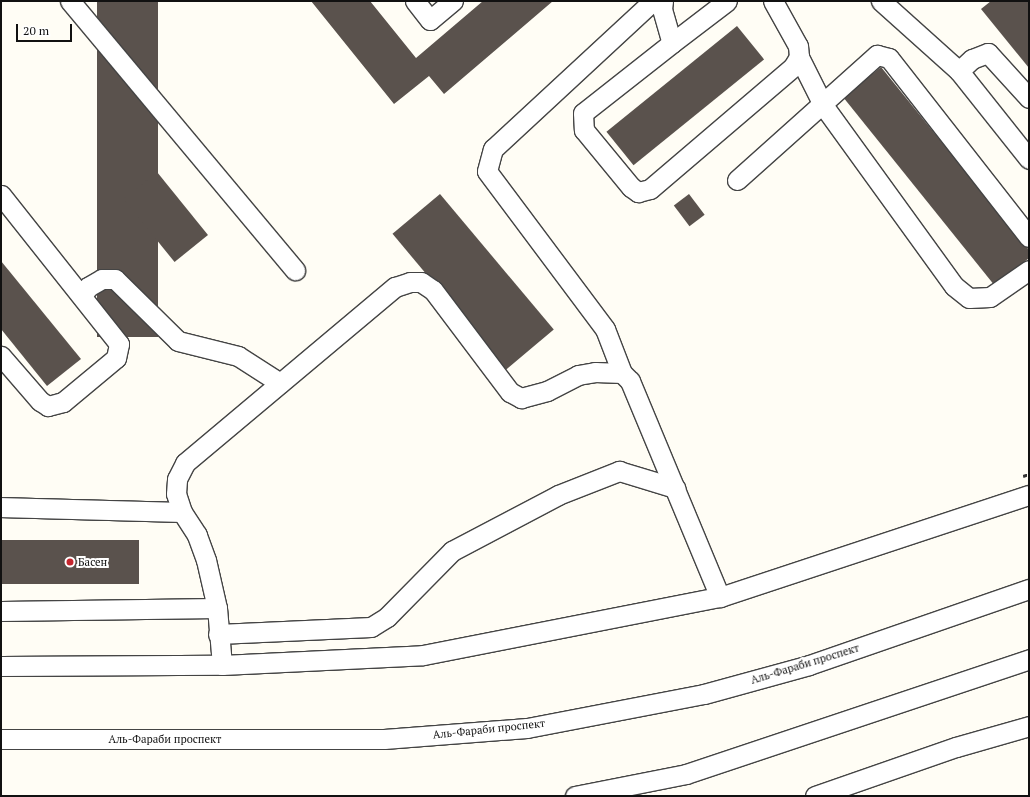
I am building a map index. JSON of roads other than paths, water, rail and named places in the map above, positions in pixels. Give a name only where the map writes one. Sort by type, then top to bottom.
[{"type":"street","points":[[70,1],[295,270]]},
{"type":"street","points":[[415,1],[430,20],[453,1]]},
{"type":"street","points":[[654,1],[493,149],[487,171],[605,329],[622,373],[630,381],[720,597]]},
{"type":"street","points":[[663,1],[662,9],[672,43]]},
{"type":"street","points":[[727,1],[583,113],[584,130],[631,187],[638,192],[650,189],[794,67],[799,57]]},
{"type":"street","points":[[773,1],[798,46],[799,57],[823,105],[959,290],[969,298],[990,297],[1029,270]]},
{"type":"street","points":[[881,1],[959,71],[1029,159]]},
{"type":"street","points":[[959,71],[972,59],[988,53],[1029,98]]},
{"type":"street","points":[[737,180],[878,55],[889,58],[1029,237]]},
{"type":"street","points":[[1,195],[119,344],[119,352],[116,358],[63,402],[48,406],[40,401],[1,356]]},
{"type":"street","points":[[82,296],[88,287],[102,279],[115,279],[178,341],[238,356],[280,383]]},
{"type":"street","points":[[222,665],[218,634],[217,608],[206,560],[197,535],[182,512],[176,494],[177,479],[185,462],[395,287],[410,282],[421,282],[433,290],[510,392],[521,398],[547,391],[578,375],[595,372],[622,373]]},
{"type":"street","points":[[218,634],[371,627],[388,617],[452,551],[558,495],[619,471],[675,488]]},
{"type":"street","points":[[1,666],[222,665],[423,655],[720,597],[1029,496]]},
{"type":"street","points":[[1,507],[182,512]]},
{"type":"street","name":"Аль-Фараби проспект","points":[[1,739],[384,739],[527,728],[704,694],[809,665],[1029,589]]},
{"type":"street","points":[[1,611],[217,608]]},
{"type":"street","points":[[575,796],[686,774],[1029,659]]},
{"type":"street","points":[[815,796],[956,747],[1029,726]]},
{"type":"place","name":"Басен","points":[[70,562]]}]
